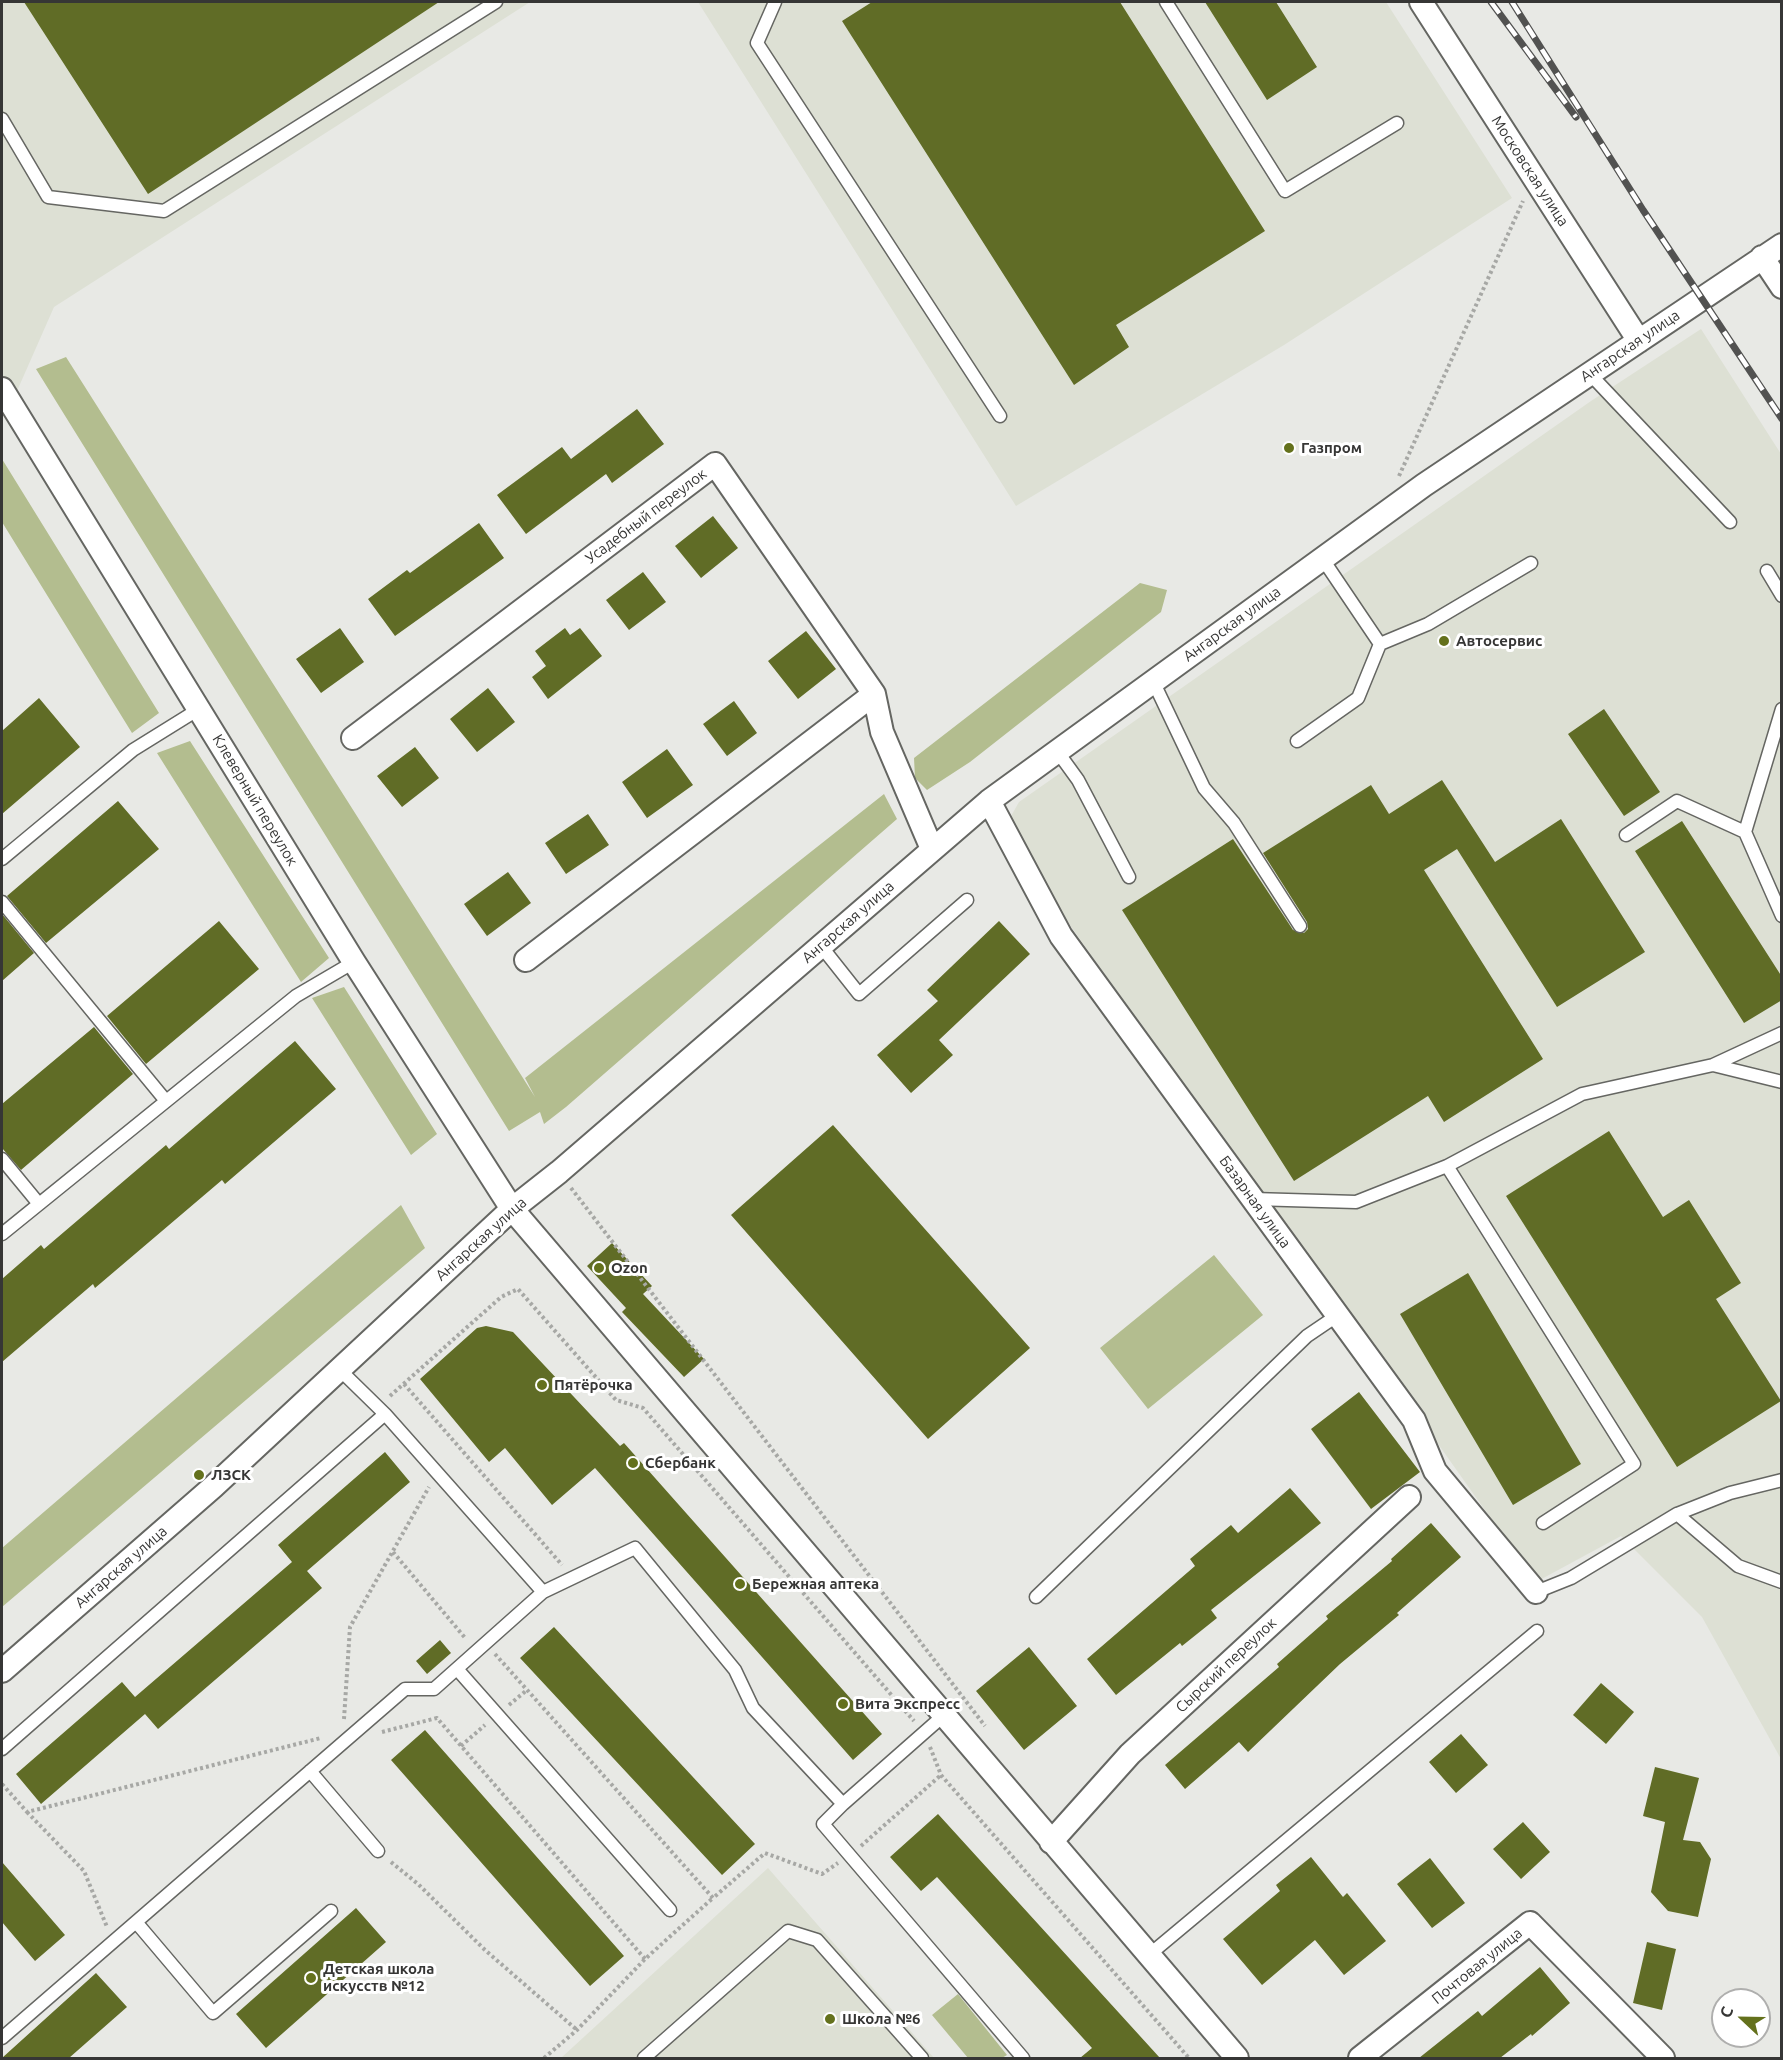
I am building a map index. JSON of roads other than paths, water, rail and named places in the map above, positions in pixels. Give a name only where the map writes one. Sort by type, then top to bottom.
[{"type":"street","name":"Московская улица","points":[[1421,2],[1639,341]]},
{"type":"street","name":"Ангарская улица","points":[[2,1671],[213,1487],[512,1209],[559,1172],[989,801],[1322,558],[1589,373],[1782,245]]},
{"type":"street","points":[[1762,257],[1782,287]]},
{"type":"street","name":"Клеверный переулок","points":[[2,389],[354,962],[512,1209],[1237,2058]]},
{"type":"street","name":"Усадебный переулок","points":[[353,738],[715,464],[874,694],[882,732],[932,849]]},
{"type":"street","points":[[526,960],[874,694]]},
{"type":"street","name":"Базарная улица","points":[[989,801],[1061,936],[1413,1420],[1435,1471],[1536,1592]]},
{"type":"street","name":"Сырский переулок","points":[[1052,1842],[1130,1754],[1409,1497]]},
{"type":"street","name":"Почтовая улица","points":[[1360,2058],[1530,1923],[1663,2058]]},
{"type":"lane","points":[[2,119],[48,197],[164,211],[496,2]]},
{"type":"lane","points":[[775,2],[757,44],[1000,416]]},
{"type":"lane","points":[[1166,2],[1285,191],[1397,123]]},
{"type":"lane","points":[[1589,373],[1730,522]]},
{"type":"lane","points":[[1322,558],[1380,644]]},
{"type":"lane","points":[[1297,741],[1358,698],[1380,644],[1428,624],[1531,563]]},
{"type":"lane","points":[[1767,571],[1782,596]]},
{"type":"lane","points":[[1153,681],[1204,788],[1234,823],[1300,926]]},
{"type":"lane","points":[[2,859],[133,750],[199,709]]},
{"type":"lane","points":[[1782,709],[1745,832],[1782,916]]},
{"type":"lane","points":[[1057,751],[1078,780],[1129,877]]},
{"type":"lane","points":[[1626,835],[1677,801],[1745,832]]},
{"type":"lane","points":[[821,946],[859,993],[967,900]]},
{"type":"lane","points":[[2,902],[166,1101]]},
{"type":"lane","points":[[2,1234],[296,996],[354,962]]},
{"type":"lane","points":[[1252,1198],[1356,1202],[1447,1166],[1582,1094],[1713,1065],[1782,1033]]},
{"type":"lane","points":[[1713,1065],[1782,1082]]},
{"type":"lane","points":[[2,1159],[39,1204]]},
{"type":"lane","points":[[1447,1166],[1634,1464],[1543,1523]]},
{"type":"lane","points":[[1036,1597],[1307,1336],[1338,1315]]},
{"type":"lane","points":[[339,1369],[382,1410],[543,1592]]},
{"type":"lane","points":[[2,1749],[382,1410]]},
{"type":"lane","points":[[1536,1592],[1571,1578],[1677,1514],[1730,1493],[1782,1480]]},
{"type":"lane","points":[[1677,1514],[1738,1566],[1782,1582]]},
{"type":"lane","points":[[2,2038],[405,1689],[434,1689],[543,1592],[635,1548],[735,1670],[753,1708],[843,1804]]},
{"type":"lane","points":[[1149,1954],[1537,1631]]},
{"type":"lane","points":[[457,1669],[670,1910]]},
{"type":"lane","points":[[943,1716],[823,1824],[1023,2058]]},
{"type":"lane","points":[[310,1771],[378,1851]]},
{"type":"lane","points":[[136,1922],[213,2013],[331,1911]]},
{"type":"lane","points":[[644,2058],[788,1930],[817,1940],[922,2058]]},
{"type":"railway","points":[[1491,2],[1576,117]]},
{"type":"railway","points":[[1512,2],[1643,210],[1782,419]]},
{"type":"place","name":"Газпром","points":[[1289,448]]},
{"type":"place","name":"Автосервис","points":[[1444,641]]},
{"type":"place","name":"Ozon","points":[[599,1268]]},
{"type":"place","name":"Пятёрочка","points":[[542,1385]]},
{"type":"place","name":"Сбербанк","points":[[633,1463]]},
{"type":"place","name":"ЛЗСК","points":[[199,1475]]},
{"type":"place","name":"Бережная аптека","points":[[740,1584]]},
{"type":"place","name":"Вита Экспресс","points":[[843,1704]]},
{"type":"place","name":"Детская школа искусств №12","points":[[311,1978]]},
{"type":"place","name":"Школа №6","points":[[830,2019]]}]
